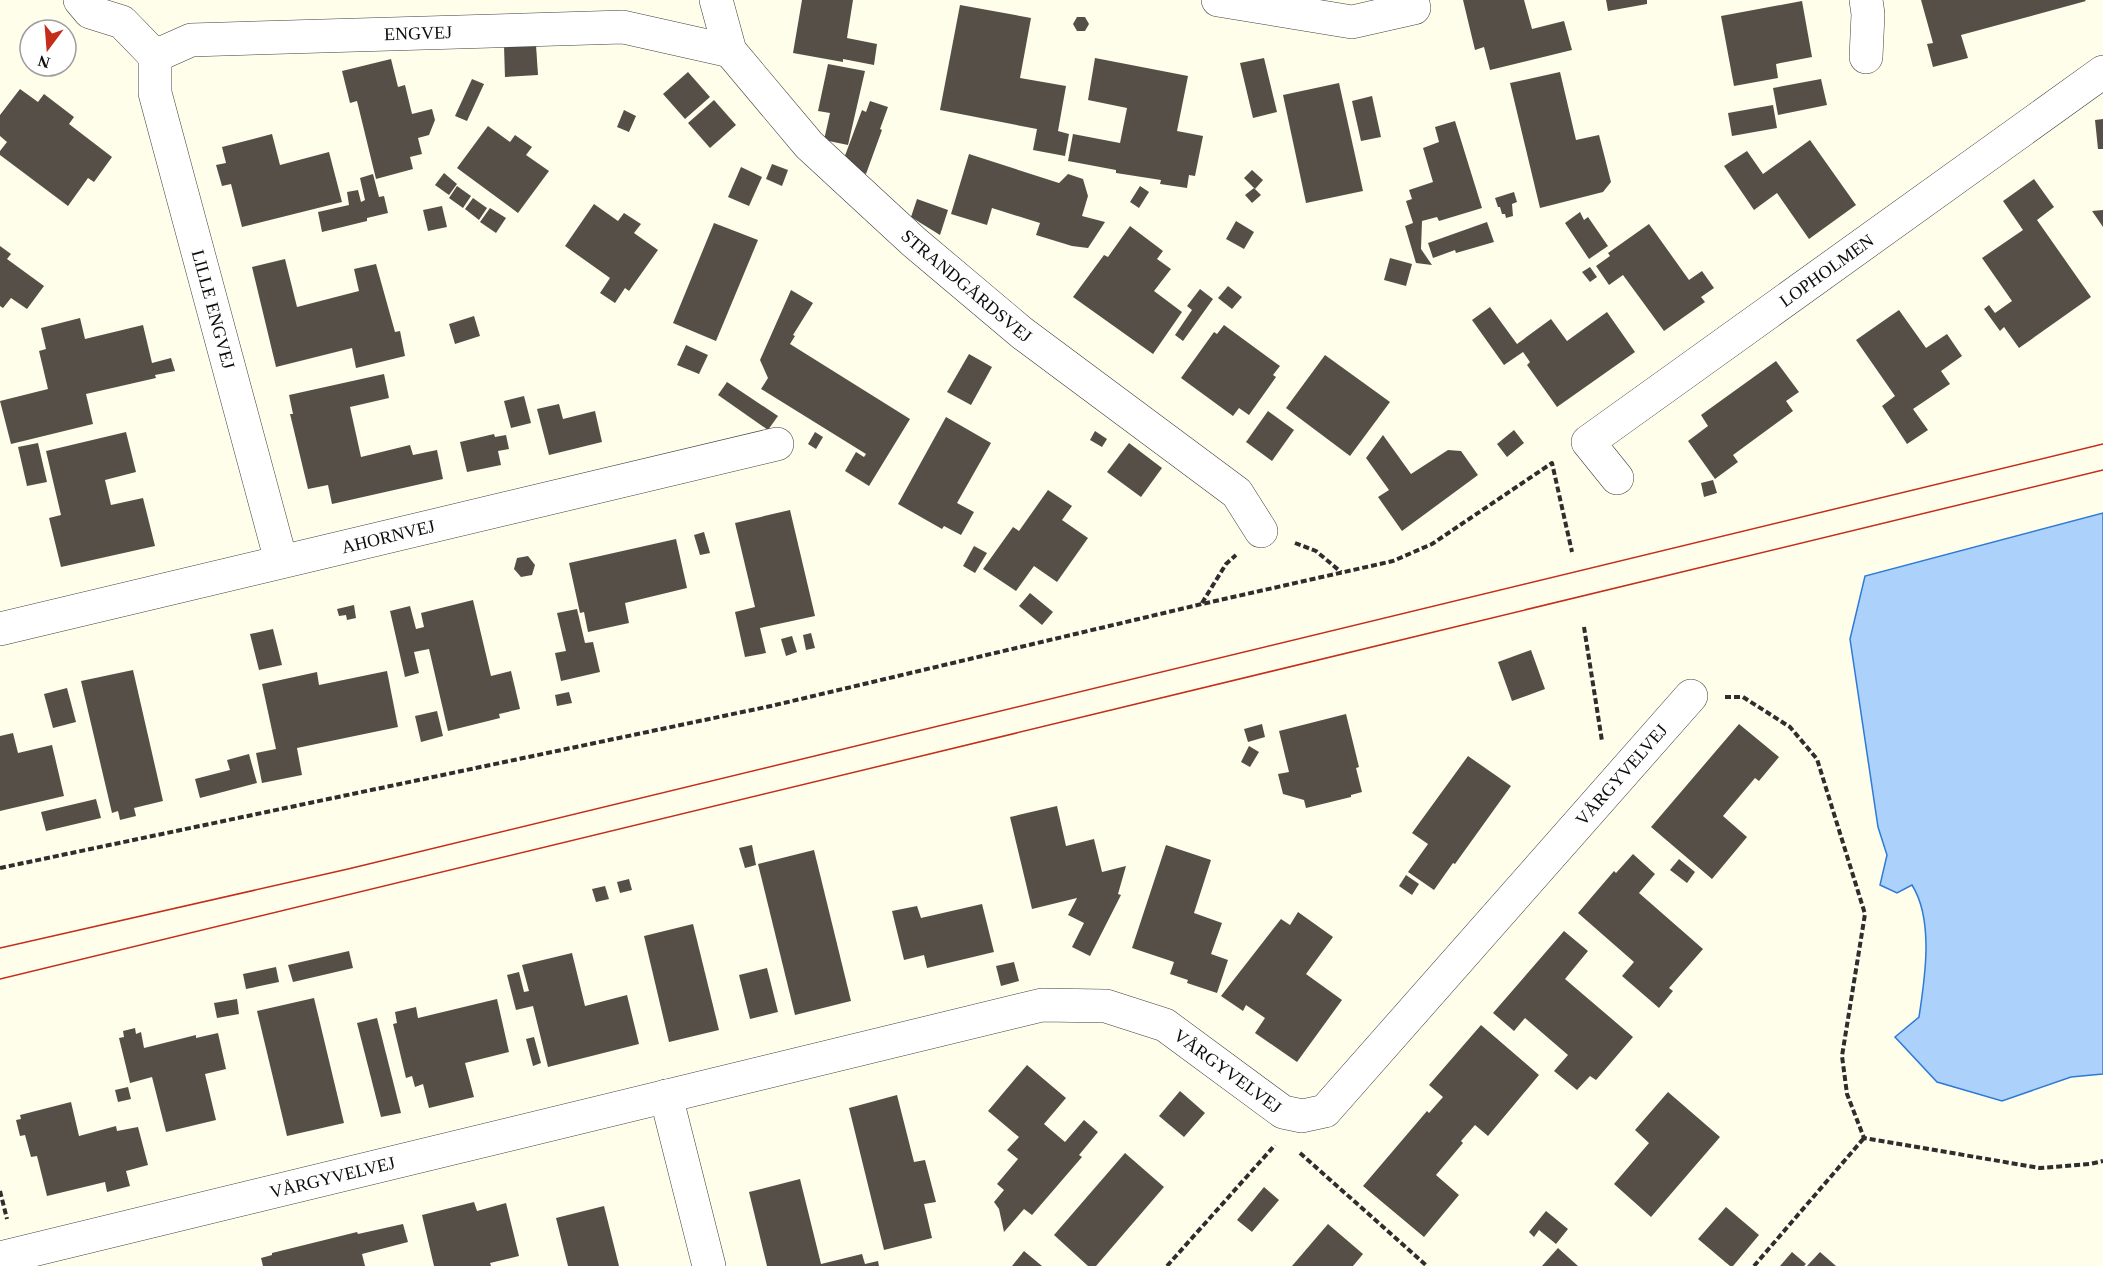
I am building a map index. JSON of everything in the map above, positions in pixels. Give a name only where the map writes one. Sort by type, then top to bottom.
[{"type":"street","points":[[80,0],[90,12],[120,11],[155,57]]},
{"type":"street","name":"STRANDGÅRDSVEJ","points":[[716,0],[730,51],[809,145],[914,243],[1022,333],[1237,493],[1261,531]]},
{"type":"street","points":[[1218,0],[1352,22],[1414,8],[1412,0]]},
{"type":"street","points":[[1866,0],[1868,14],[1866,57]]},
{"type":"street","name":"ENGVEJ","points":[[155,57],[191,40],[623,27],[730,51]]},
{"type":"street","name":"LILLE ENGVEJ","points":[[155,57],[155,93],[281,561]]},
{"type":"street","name":"LOPHOLMEN","points":[[1617,478],[1588,442],[2103,72]]},
{"type":"street","name":"AHORNVEJ","points":[[0,629],[777,444]]},
{"type":"street","name":"VÅRGYVELVEJ","points":[[0,1258],[1042,1005],[1106,1006],[1165,1025],[1282,1112],[1302,1116],[1325,1111],[1690,696]]},
{"type":"street","points":[[666,1096],[710,1266]]},
{"type":"path","points":[[0,868],[771,706],[1393,561],[1432,544],[1552,463],[1572,552]]},
{"type":"path","points":[[1202,604],[1226,564],[1261,531],[1316,550],[1341,573]]},
{"type":"path","points":[[1584,627],[1603,747],[1625,772]]},
{"type":"path","points":[[1690,696],[1743,697],[1790,727],[1817,759],[1865,915],[1842,1056],[1847,1094],[1864,1138]]},
{"type":"path","points":[[1167,1266],[1282,1137]]},
{"type":"path","points":[[1864,1138],[2040,1168],[2103,1161]]},
{"type":"path","points":[[1754,1266],[1864,1138]]},
{"type":"path","points":[[1299,1152],[1427,1266]]},
{"type":"water","points":[[2103,513],[2103,1074],[2071,1077],[2002,1101],[1937,1082],[1895,1037],[1919,1017],[1924,985],[1925,932],[1919,899],[1912,885],[1897,893],[1880,885],[1887,855],[1878,827],[1850,639],[1865,576]]},
{"type":"building","points":[[802,0],[853,0],[847,38],[877,44],[874,65],[793,53]]},
{"type":"building","points":[[1463,0],[1524,0],[1532,29],[1564,21],[1572,50],[1490,70],[1484,47],[1475,50]]},
{"type":"building","points":[[1606,0],[1647,0],[1647,4],[1608,11]]},
{"type":"building","points":[[1921,0],[2086,1],[1961,35],[1968,58],[1933,67],[1927,44],[1933,43]]},
{"type":"building","points":[[1802,1],[1812,57],[1776,64],[1778,78],[1734,86],[1721,16]]},
{"type":"building","points":[[960,5],[1031,18],[1020,78],[1066,86],[1058,131],[1069,134],[1065,156],[1033,150],[1037,129],[940,110]]},
{"type":"building","points":[[1077,17],[1085,17],[1089,24],[1085,31],[1077,31],[1073,24]]},
{"type":"building","points":[[536,45],[538,75],[505,77],[504,46]]},
{"type":"building","points":[[1095,58],[1188,76],[1177,131],[1203,136],[1195,176],[1189,175],[1187,188],[1160,184],[1161,180],[1116,173],[1116,170],[1068,161],[1073,134],[1120,143],[1127,108],[1088,100]]},
{"type":"building","points":[[1264,58],[1277,112],[1253,118],[1240,63]]},
{"type":"building","points":[[391,59],[398,87],[405,85],[412,114],[432,109],[435,120],[429,135],[418,138],[422,154],[410,157],[413,169],[376,179],[357,101],[350,103],[342,71]]},
{"type":"building","points":[[828,64],[865,71],[848,145],[824,140],[830,113],[818,111]]},
{"type":"building","points":[[688,72],[710,97],[685,119],[663,94]]},
{"type":"building","points":[[1560,72],[1576,140],[1599,135],[1611,182],[1603,192],[1540,208],[1510,83]]},
{"type":"building","points":[[472,79],[484,84],[467,121],[455,116]]},
{"type":"building","points":[[1821,79],[1827,105],[1778,115],[1773,88]]},
{"type":"building","points":[[1339,83],[1363,191],[1306,203],[1283,95]]},
{"type":"building","points":[[20,89],[38,102],[44,94],[74,117],[69,124],[112,157],[94,182],[88,178],[68,206],[0,155],[0,151],[7,142],[0,136],[0,115]]},
{"type":"building","points":[[1372,96],[1381,137],[1361,141],[1352,101]]},
{"type":"building","points":[[714,100],[736,125],[710,148],[688,123]]},
{"type":"building","points":[[870,101],[888,107],[866,174],[843,161],[862,110],[866,112]]},
{"type":"building","points":[[1773,105],[1777,128],[1732,136],[1728,113]]},
{"type":"building","points":[[624,110],[636,116],[629,132],[617,127]]},
{"type":"building","points":[[2103,119],[2103,149],[2098,149],[2095,120]]},
{"type":"building","points":[[1455,121],[1482,208],[1439,221],[1437,217],[1422,221],[1421,249],[1432,265],[1416,263],[1405,226],[1413,223],[1406,201],[1412,199],[1409,190],[1433,182],[1423,148],[1439,142],[1435,127]]},
{"type":"building","points":[[488,126],[510,142],[515,135],[532,147],[526,155],[549,171],[518,213],[457,168]]},
{"type":"building","points":[[272,134],[280,165],[329,152],[342,202],[242,227],[231,184],[222,186],[216,165],[226,163],[222,147]]},
{"type":"building","points":[[1810,140],[1856,205],[1809,239],[1777,193],[1754,210],[1724,166],[1747,151],[1763,174]]},
{"type":"building","points":[[969,154],[1059,183],[1068,174],[1083,179],[1088,196],[1082,216],[1105,222],[1088,248],[1072,246],[1036,235],[1040,223],[992,208],[987,225],[951,214]]},
{"type":"building","points":[[772,164],[788,170],[782,186],[766,179]]},
{"type":"building","points":[[741,167],[762,177],[749,206],[728,197]]},
{"type":"building","points":[[1252,170],[1263,180],[1255,189],[1244,178]]},
{"type":"building","points":[[444,173],[457,184],[449,195],[435,185]]},
{"type":"building","points":[[373,174],[379,197],[384,196],[388,213],[367,218],[367,221],[322,232],[318,212],[349,205],[347,192],[358,190],[361,202],[365,200],[360,178]]},
{"type":"building","points":[[2034,179],[2054,207],[2037,220],[2091,297],[2019,348],[2004,327],[2000,331],[1984,309],[1989,305],[1995,313],[2012,301],[1982,258],[2023,230],[2003,201]]},
{"type":"building","points":[[457,186],[471,196],[463,208],[449,198]]},
{"type":"building","points":[[1140,186],[1149,192],[1139,208],[1130,202]]},
{"type":"building","points":[[1254,188],[1261,195],[1252,203],[1245,195]]},
{"type":"building","points":[[1514,192],[1517,202],[1512,204],[1513,216],[1506,218],[1495,198]]},
{"type":"building","points":[[473,198],[487,208],[479,220],[465,209]]},
{"type":"building","points":[[917,199],[948,210],[940,235],[911,217]]},
{"type":"building","points":[[594,204],[618,221],[624,213],[641,224],[634,233],[658,250],[629,291],[625,288],[615,303],[600,293],[610,278],[565,246]]},
{"type":"building","points":[[442,206],[447,227],[428,231],[423,210]]},
{"type":"building","points":[[490,208],[506,218],[496,233],[480,222]]},
{"type":"building","points":[[2103,210],[2103,227],[2092,211]]},
{"type":"building","points":[[1580,212],[1584,220],[1588,217],[1608,246],[1589,259],[1565,223]]},
{"type":"building","points":[[1236,221],[1254,232],[1244,249],[1226,239]]},
{"type":"building","points":[[1487,222],[1494,242],[1456,253],[1455,250],[1433,258],[1428,243]]},
{"type":"building","points":[[714,223],[758,240],[716,341],[673,323]]},
{"type":"building","points":[[1649,224],[1689,280],[1702,271],[1714,288],[1701,297],[1705,302],[1664,331],[1623,275],[1609,285],[1596,266],[1610,256],[1608,253]]},
{"type":"building","points":[[1130,226],[1163,251],[1157,259],[1171,269],[1154,291],[1182,312],[1153,354],[1073,297],[1104,255],[1108,257]]},
{"type":"building","points":[[0,246],[11,254],[7,259],[44,286],[27,309],[11,298],[3,308],[0,306]]},
{"type":"building","points":[[1390,258],[1412,264],[1406,286],[1384,280]]},
{"type":"building","points":[[285,259],[297,307],[359,291],[354,269],[376,264],[395,332],[400,331],[405,356],[356,368],[352,348],[276,367],[252,267]]},
{"type":"building","points":[[1590,267],[1597,277],[1590,282],[1582,272]]},
{"type":"building","points":[[1228,286],[1242,297],[1232,309],[1218,298]]},
{"type":"building","points":[[1200,289],[1213,299],[1183,341],[1175,335],[1192,310],[1187,306]]},
{"type":"building","points":[[791,290],[813,303],[790,344],[910,419],[869,486],[845,471],[856,452],[864,457],[866,454],[761,389],[768,378],[760,360]]},
{"type":"building","points":[[1490,307],[1517,344],[1551,319],[1567,341],[1607,312],[1635,352],[1557,407],[1527,365],[1530,362],[1523,352],[1504,365],[1472,320]]},
{"type":"building","points":[[1899,310],[1926,348],[1947,334],[1962,356],[1941,371],[1950,384],[1913,409],[1928,430],[1907,444],[1882,406],[1895,396],[1856,340]]},
{"type":"building","points":[[474,316],[480,336],[455,344],[449,324]]},
{"type":"building","points":[[80,318],[85,339],[143,325],[152,363],[171,358],[175,371],[155,375],[156,378],[86,394],[93,424],[11,444],[0,401],[48,389],[39,351],[46,349],[41,328]]},
{"type":"building","points":[[1224,325],[1280,366],[1273,375],[1276,377],[1249,415],[1239,408],[1233,416],[1181,378],[1214,332],[1217,334]]},
{"type":"building","points":[[686,345],[708,355],[699,374],[677,365]]},
{"type":"building","points":[[969,354],[992,367],[971,405],[947,392]]},
{"type":"building","points":[[1325,355],[1390,402],[1350,456],[1286,408]]},
{"type":"building","points":[[1776,361],[1799,392],[1786,401],[1793,411],[1733,455],[1738,462],[1715,479],[1688,441],[1708,426],[1701,415]]},
{"type":"building","points":[[384,374],[389,398],[350,407],[361,457],[410,445],[413,455],[437,450],[443,479],[332,504],[328,485],[308,489],[290,414],[293,414],[289,395]]},
{"type":"building","points":[[727,382],[778,416],[768,430],[718,395]]},
{"type":"building","points":[[524,396],[531,423],[511,428],[504,401]]},
{"type":"building","points":[[559,404],[563,419],[595,411],[602,442],[549,455],[537,409]]},
{"type":"building","points":[[1268,411],[1294,430],[1272,461],[1246,442]]},
{"type":"building","points":[[946,417],[991,443],[957,503],[974,512],[961,535],[944,526],[942,529],[898,504]]},
{"type":"building","points":[[1514,430],[1524,443],[1507,457],[1497,444]]},
{"type":"building","points":[[1095,431],[1107,439],[1102,447],[1090,440]]},
{"type":"building","points":[[126,432],[136,472],[105,480],[111,505],[143,498],[155,546],[61,567],[49,518],[61,515],[46,451]]},
{"type":"building","points":[[815,432],[823,437],[816,449],[808,444]]},
{"type":"building","points":[[494,434],[495,437],[506,435],[509,449],[498,451],[501,465],[467,472],[460,442]]},
{"type":"building","points":[[1383,435],[1411,474],[1448,450],[1461,451],[1478,475],[1402,531],[1378,497],[1389,490],[1366,458]]},
{"type":"building","points":[[38,443],[47,482],[27,486],[18,447]]},
{"type":"building","points":[[1129,443],[1162,468],[1141,497],[1107,472]]},
{"type":"building","points":[[1713,480],[1717,493],[1704,497],[1701,483]]},
{"type":"building","points":[[1048,490],[1072,506],[1062,520],[1088,538],[1057,582],[1034,566],[1016,591],[983,569],[1013,527],[1019,531]]},
{"type":"building","points":[[790,510],[815,616],[760,628],[766,653],[745,657],[735,612],[755,607],[735,523]]},
{"type":"building","points":[[704,532],[710,553],[700,555],[694,535]]},
{"type":"building","points":[[676,539],[687,588],[625,603],[629,623],[588,632],[584,612],[580,613],[569,563]]},
{"type":"building","points":[[974,546],[987,553],[975,573],[963,566]]},
{"type":"building","points":[[528,556],[535,565],[532,575],[521,577],[514,569],[517,558]]},
{"type":"building","points":[[1030,593],[1053,612],[1042,625],[1019,606]]},
{"type":"building","points":[[473,600],[491,676],[511,671],[520,709],[499,714],[500,718],[448,731],[429,649],[414,652],[419,673],[405,677],[390,611],[410,606],[416,629],[424,627],[421,613]]},
{"type":"building","points":[[354,605],[356,618],[347,620],[346,615],[339,616],[337,609]]},
{"type":"building","points":[[577,609],[585,643],[593,642],[600,672],[561,681],[555,653],[566,651],[557,613]]},
{"type":"building","points":[[273,629],[282,665],[259,670],[250,634]]},
{"type":"building","points":[[811,633],[815,648],[806,650],[803,635]]},
{"type":"building","points":[[792,636],[797,652],[786,656],[781,639]]},
{"type":"building","points":[[1531,650],[1545,689],[1512,701],[1498,662]]},
{"type":"building","points":[[133,670],[163,801],[134,808],[136,816],[120,820],[118,811],[112,813],[81,681]]},
{"type":"building","points":[[387,671],[398,727],[297,748],[302,775],[262,783],[256,753],[276,749],[262,684],[317,672],[319,685]]},
{"type":"building","points":[[67,688],[76,722],[53,728],[44,694]]},
{"type":"building","points":[[569,692],[572,703],[557,706],[555,695]]},
{"type":"building","points":[[437,711],[443,736],[421,742],[415,716]]},
{"type":"building","points":[[1346,714],[1359,767],[1356,768],[1362,792],[1306,808],[1304,800],[1283,794],[1278,774],[1289,772],[1279,731]]},
{"type":"building","points":[[1262,724],[1265,737],[1248,742],[1244,729]]},
{"type":"building","points":[[1739,724],[1779,757],[1759,781],[1755,778],[1723,816],[1747,837],[1712,879],[1651,827]]},
{"type":"building","points":[[13,733],[18,753],[52,745],[64,796],[0,811],[0,736]]},
{"type":"building","points":[[1249,746],[1259,752],[1250,767],[1241,762]]},
{"type":"building","points":[[249,754],[257,783],[200,798],[195,779],[230,770],[227,760]]},
{"type":"building","points":[[1468,756],[1511,786],[1434,890],[1408,872],[1428,844],[1412,833]]},
{"type":"building","points":[[96,799],[101,818],[46,831],[41,812]]},
{"type":"building","points":[[1057,806],[1066,846],[1094,839],[1102,872],[1126,866],[1118,894],[1121,895],[1090,956],[1072,947],[1084,923],[1068,915],[1077,898],[1032,909],[1010,817]]},
{"type":"building","points":[[752,845],[756,865],[745,868],[739,848]]},
{"type":"building","points":[[1166,845],[1211,860],[1194,913],[1222,923],[1211,954],[1228,960],[1217,993],[1187,983],[1188,980],[1170,974],[1174,962],[1132,948]]},
{"type":"building","points":[[814,850],[851,1001],[795,1015],[758,864]]},
{"type":"building","points":[[1633,854],[1655,874],[1639,893],[1703,949],[1669,988],[1673,991],[1659,1008],[1622,976],[1634,962],[1578,913],[1614,871],[1616,873]]},
{"type":"building","points":[[1679,859],[1695,872],[1687,883],[1670,870]]},
{"type":"building","points":[[1406,875],[1419,884],[1412,895],[1399,886]]},
{"type":"building","points":[[629,879],[632,890],[620,893],[617,882]]},
{"type":"building","points":[[605,886],[609,899],[596,902],[592,889]]},
{"type":"building","points":[[982,904],[994,952],[927,968],[924,955],[904,960],[892,911],[917,906],[921,918]]},
{"type":"building","points":[[1298,912],[1333,937],[1306,974],[1342,1000],[1297,1062],[1255,1033],[1265,1018],[1246,1005],[1243,1011],[1221,996],[1281,919],[1290,925]]},
{"type":"building","points":[[693,924],[719,1030],[669,1042],[644,936]]},
{"type":"building","points":[[1564,931],[1588,951],[1565,979],[1633,1037],[1596,1080],[1590,1076],[1577,1090],[1554,1071],[1568,1055],[1525,1018],[1514,1031],[1493,1013]]},
{"type":"building","points":[[349,951],[353,968],[293,982],[288,965]]},
{"type":"building","points":[[572,953],[585,1006],[627,995],[639,1044],[548,1067],[533,1006],[516,1010],[507,975],[519,972],[524,992],[529,991],[522,965]]},
{"type":"building","points":[[1014,962],[1019,981],[1001,986],[996,966]]},
{"type":"building","points":[[276,967],[279,982],[246,989],[243,974]]},
{"type":"building","points":[[767,968],[778,1012],[750,1019],[739,975]]},
{"type":"building","points":[[314,998],[344,1123],[287,1136],[257,1011]]},
{"type":"building","points":[[237,999],[239,1014],[217,1018],[214,1003]]},
{"type":"building","points":[[497,999],[509,1052],[465,1063],[474,1097],[429,1108],[423,1084],[415,1087],[412,1076],[406,1078],[393,1024],[397,1023],[395,1012],[416,1007],[418,1018]]},
{"type":"building","points":[[377,1018],[401,1113],[381,1117],[357,1023]]},
{"type":"building","points":[[1481,1025],[1539,1075],[1488,1136],[1475,1125],[1436,1175],[1459,1195],[1424,1237],[1363,1186],[1427,1111],[1429,1113],[1443,1097],[1429,1085]]},
{"type":"building","points":[[135,1028],[136,1034],[141,1032],[144,1048],[196,1035],[196,1038],[218,1033],[226,1069],[205,1074],[216,1120],[166,1132],[152,1077],[130,1083],[119,1038],[124,1037],[123,1031]]},
{"type":"building","points":[[534,1037],[541,1063],[533,1066],[526,1039]]},
{"type":"building","points":[[1027,1065],[1066,1098],[1044,1124],[1065,1142],[1084,1120],[1098,1132],[1079,1155],[1082,1157],[1032,1215],[1024,1209],[1004,1232],[999,1209],[994,1202],[1004,1190],[997,1184],[1018,1159],[1007,1150],[1019,1137],[988,1111]]},
{"type":"building","points":[[128,1087],[131,1099],[118,1102],[115,1090]]},
{"type":"building","points":[[1180,1091],[1205,1113],[1184,1137],[1159,1116]]},
{"type":"building","points":[[1668,1092],[1720,1137],[1651,1217],[1614,1184],[1649,1143],[1635,1130]]},
{"type":"building","points":[[897,1095],[914,1162],[925,1160],[936,1202],[924,1204],[932,1238],[884,1250],[849,1108]]},
{"type":"building","points":[[71,1102],[79,1136],[116,1126],[117,1131],[138,1127],[148,1165],[126,1171],[130,1186],[107,1192],[105,1182],[47,1196],[37,1156],[31,1157],[25,1135],[20,1136],[16,1120],[21,1119],[20,1115]]},
{"type":"building","points":[[1125,1153],[1164,1187],[1096,1266],[1088,1266],[1054,1235]]},
{"type":"building","points":[[800,1179],[821,1264],[862,1254],[865,1264],[878,1261],[879,1266],[767,1266],[749,1192]]},
{"type":"building","points":[[1264,1187],[1279,1200],[1252,1232],[1237,1220]]},
{"type":"building","points":[[474,1202],[477,1211],[506,1203],[519,1256],[490,1263],[491,1266],[434,1266],[422,1215]]},
{"type":"building","points":[[604,1206],[619,1266],[568,1266],[556,1218]]},
{"type":"building","points":[[1726,1207],[1759,1235],[1733,1266],[1730,1266],[1698,1239]]},
{"type":"building","points":[[1546,1211],[1568,1229],[1556,1244],[1539,1230],[1534,1237],[1529,1232]]},
{"type":"building","points":[[403,1224],[408,1242],[362,1254],[365,1266],[263,1266],[261,1258],[272,1255],[272,1253],[357,1232],[358,1234]]},
{"type":"building","points":[[1328,1224],[1363,1254],[1353,1266],[1292,1266]]},
{"type":"building","points":[[1558,1248],[1578,1266],[1542,1266]]},
{"type":"building","points":[[1024,1251],[1042,1266],[1012,1266]]},
{"type":"building","points":[[1792,1252],[1806,1264],[1804,1266],[1780,1266]]},
{"type":"building","points":[[1820,1252],[1836,1266],[1807,1266]]},
{"type":"tram line","points":[[0,948],[348,869],[2103,444]]},
{"type":"tram line","points":[[0,979],[2103,470]]}]
